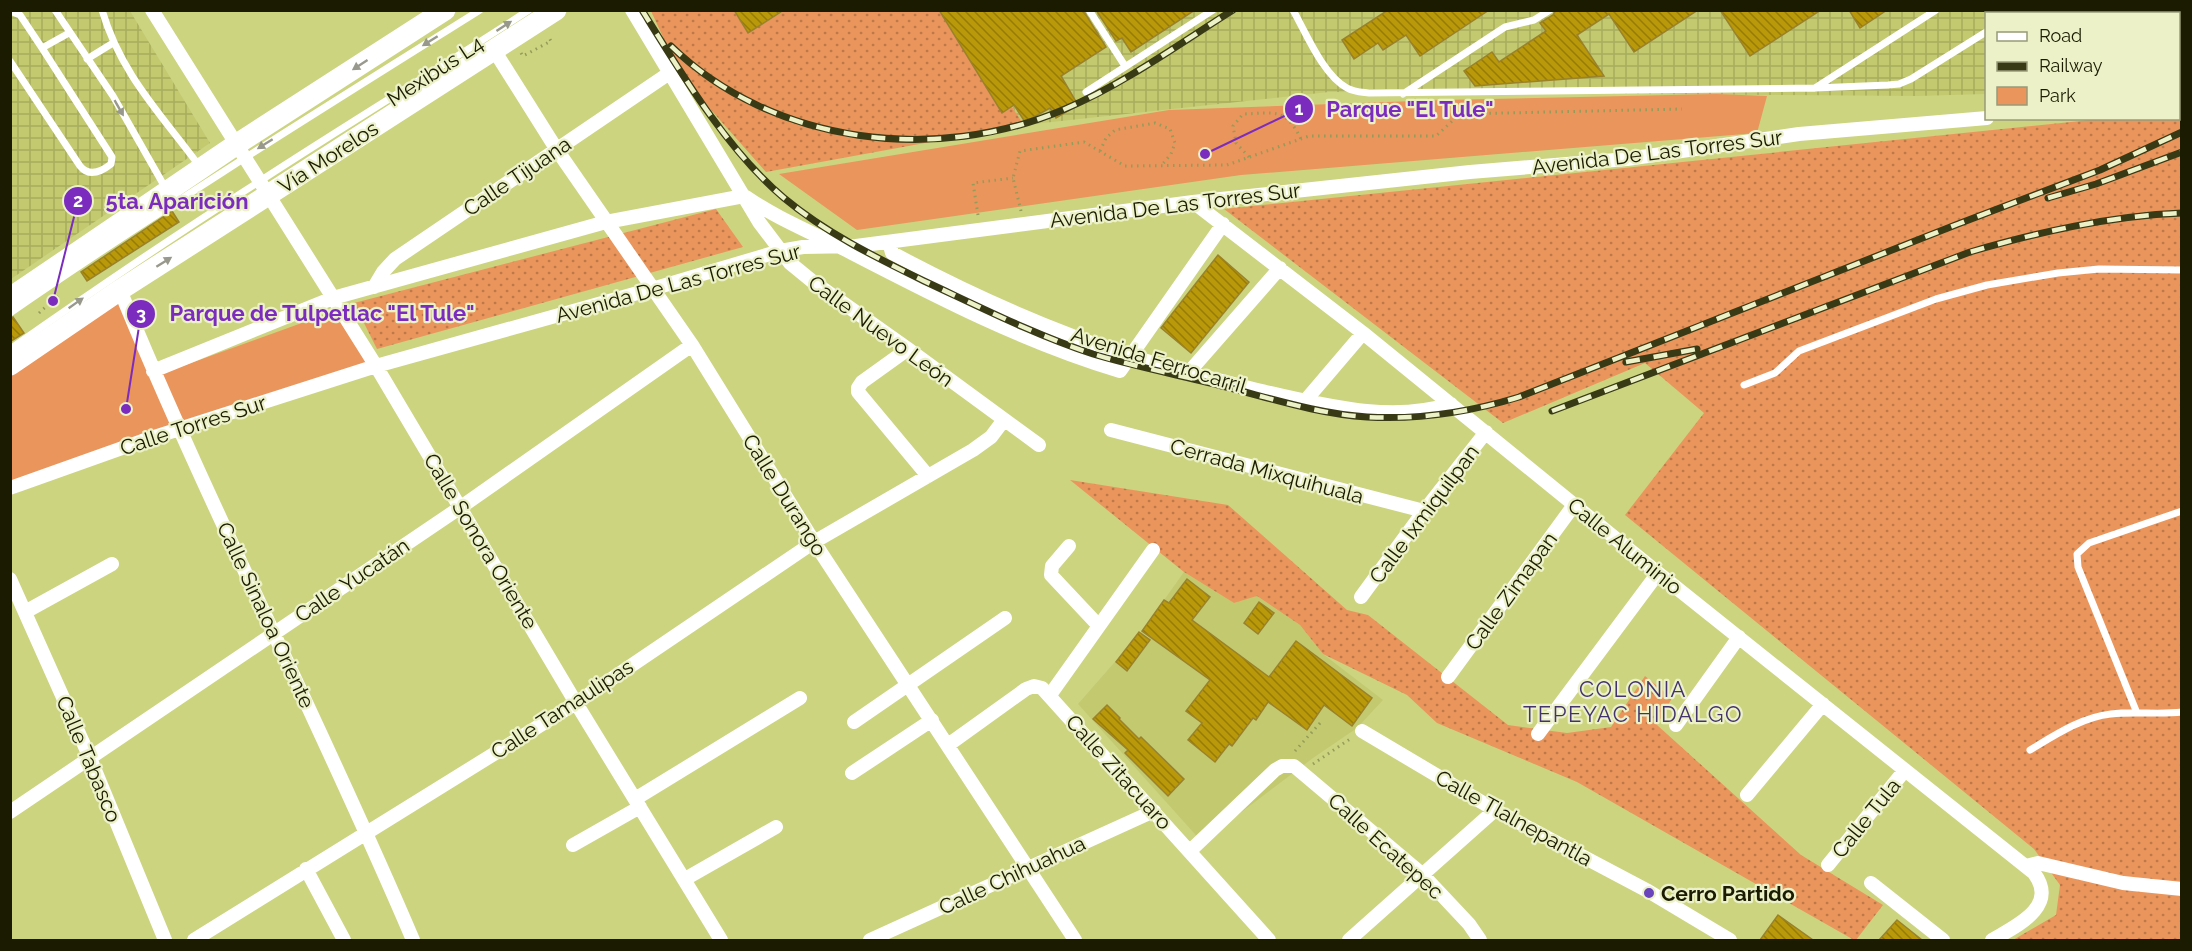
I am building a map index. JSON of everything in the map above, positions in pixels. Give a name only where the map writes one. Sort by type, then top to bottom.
[{"type":"main road","points":[[10,298],[201,168],[241,150],[445,10]]},
{"type":"main road","name":"Vía Morelos","points":[[10,364],[265,188],[556,10]]},
{"type":"street","name":"Calle Sonora Oriente","points":[[152,10],[376,366],[576,703],[721,940]]},
{"type":"street","name":"Calle Nuevo León","points":[[632,10],[668,74],[759,222],[780,251],[801,273],[1039,445]]},
{"type":"street","name":"Calle Durango","points":[[494,50],[557,150],[692,345],[814,542],[1075,940]]},
{"type":"street","name":"Calle Tijuana","points":[[374,287],[383,272],[395,259],[668,74]]},
{"type":"street","name":"Avenida De Las Torres Sur","points":[[376,366],[780,251],[803,247],[842,248],[1193,202],[1470,172],[1627,159],[1799,134],[1985,118]]},
{"type":"street","points":[[153,371],[333,298],[606,222],[744,196]]},
{"type":"street","name":"Avenida Ferrocarril","points":[[744,196],[783,219],[988,321],[1077,358],[1120,371],[1130,356]]},
{"type":"street","name":"Calle Aluminio","points":[[1193,202],[1363,333],[1658,573],[2026,866],[2040,881],[2041,901],[2033,913],[1992,940]]},
{"type":"street","points":[[1130,356],[1223,224]]},
{"type":"street","name":"Avenida Ferrocarril","points":[[890,242],[892,252],[968,290],[1069,334],[1130,356],[1305,401],[1348,409],[1396,412],[1438,408],[1451,404]]},
{"type":"street","points":[[1189,372],[1280,268]]},
{"type":"street","name":"Calle Sinaloa Oriente","points":[[120,290],[179,429],[367,832],[413,940]]},
{"type":"street","points":[[1305,401],[1363,333]]},
{"type":"street","name":"Calle Yucatán","points":[[10,812],[461,507],[692,345]]},
{"type":"street","points":[[908,349],[862,382],[858,388],[862,397],[928,476]]},
{"type":"street","name":"Calle Torres Sur","points":[[10,488],[179,429],[376,366]]},
{"type":"street","name":"Calle Tamaulipas","points":[[194,940],[576,703],[814,542],[985,442],[1004,421]]},
{"type":"street","name":"Cerrada Mixquihuala","points":[[1111,430],[1424,511]]},
{"type":"street","name":"Calle Ixmiquilpan","points":[[1361,597],[1486,432]]},
{"type":"street","name":"Calle Zimapan","points":[[1448,677],[1574,505]]},
{"type":"street","points":[[1069,546],[1052,566],[1051,575],[1098,625]]},
{"type":"street","points":[[1050,694],[1153,550]]},
{"type":"street","points":[[25,612],[112,564]]},
{"type":"street","points":[[1538,734],[1658,573]]},
{"type":"street","name":"Calle Tabasco","points":[[10,579],[90,758],[165,940]]},
{"type":"street","points":[[854,722],[1005,618]]},
{"type":"street","points":[[1676,725],[1739,637]]},
{"type":"street","name":"Calle Zitacuaro","points":[[948,745],[1030,687],[1042,688],[1050,694],[1269,940]]},
{"type":"street","points":[[573,844],[800,698]]},
{"type":"street","points":[[1747,795],[1823,704]]},
{"type":"street","points":[[852,773],[932,720]]},
{"type":"street","name":"Calle Tlalnepantla","points":[[1362,731],[1495,810],[1648,891],[1730,940]]},
{"type":"street","points":[[1190,851],[1281,766]]},
{"type":"street","name":"Calle Ecatepec","points":[[1281,766],[1294,766],[1302,771],[1422,874],[1469,924],[1479,940]]},
{"type":"street","name":"Calle Tula","points":[[1828,865],[1905,770]]},
{"type":"street","points":[[1349,940],[1495,810]]},
{"type":"street","name":"Calle Chihuahua","points":[[870,940],[1154,811]]},
{"type":"street","points":[[684,879],[776,827]]},
{"type":"street","points":[[2026,866],[2038,863],[2123,883],[2181,889]]},
{"type":"street","points":[[306,869],[344,940]]},
{"type":"street","points":[[1871,883],[1943,940]]},
{"type":"lane","points":[[55,10],[112,96],[168,192]]},
{"type":"lane","points":[[102,10],[113,44],[140,90],[201,168]]},
{"type":"lane","name":"Mexibús L4","points":[[10,313],[241,150],[480,10]]},
{"type":"lane","name":"Mexibús L4","points":[[10,349],[119,273],[265,188],[396,97],[529,10]]},
{"type":"lane","points":[[1089,10],[1125,66]]},
{"type":"lane","points":[[1086,92],[1213,10]]},
{"type":"lane","points":[[1293,10],[1329,72],[1338,82],[1356,92],[1402,94],[1815,88],[1899,84],[1985,34]]},
{"type":"lane","points":[[1402,94],[1505,27],[1534,20],[1550,10]]},
{"type":"lane","points":[[1815,88],[1936,10]]},
{"type":"lane","points":[[10,11],[20,15],[42,48],[112,158],[111,164],[101,171],[92,173],[82,170],[10,61]]},
{"type":"lane","points":[[42,48],[69,33]]},
{"type":"lane","points":[[87,59],[113,44]]},
{"type":"lane","points":[[1744,385],[1775,373],[1799,351],[1936,299],[1987,285],[2058,273],[2099,269],[2181,270]]},
{"type":"lane","points":[[2137,713],[2078,567],[2077,554],[2088,543],[2181,511]]},
{"type":"lane","points":[[2030,750],[2059,732],[2088,719],[2109,714],[2181,712]]},
{"type":"path","points":[[523,57],[551,41]]},
{"type":"path","points":[[1023,223],[1013,178],[1020,151],[1084,142],[1125,166],[1227,165],[1309,136],[1436,136],[1460,114],[1682,109]]},
{"type":"path","points":[[1250,157],[1236,143],[1233,126],[1243,114],[1279,113],[1292,122],[1301,139]]},
{"type":"path","points":[[1100,151],[1106,138],[1115,130],[1155,123],[1170,129],[1175,143],[1171,154],[1161,166]]},
{"type":"path","points":[[981,230],[973,183],[1013,178]]},
{"type":"path","points":[[39,313],[65,290]]},
{"type":"path","points":[[1281,766],[1321,722]]},
{"type":"path","points":[[1302,771],[1362,731]]},
{"type":"shaded area","points":[[11,11],[130,11],[210,143],[11,279]]},
{"type":"shaded area","points":[[938,11],[2181,11],[2181,89],[2180,12],[1985,12],[1985,94],[1918,96],[1329,92],[1024,125],[1012,107],[1002,113]]},
{"type":"shaded area","points":[[1184,572],[1234,603],[1257,596],[1300,625],[1323,654],[1383,700],[1357,728],[1313,758],[1202,842],[1078,704],[1142,631]]},
{"type":"green space","points":[[651,11],[734,11],[748,33],[784,11],[939,11],[1002,113],[1012,107],[1024,125],[766,172],[681,76]]},
{"type":"green space","points":[[1716,94],[1767,96],[1757,133],[1241,175],[857,230],[779,174],[1169,110],[1442,100]]},
{"type":"green space","points":[[2181,110],[2181,940],[2013,940],[2056,915],[2060,885],[2034,849],[1625,515],[1704,413],[1645,363],[1503,423],[1224,209],[2090,120],[2180,120]]},
{"type":"green space","points":[[716,209],[743,247],[377,349],[354,303]]},
{"type":"green space","points":[[120,290],[155,376],[346,307],[376,366],[142,441],[11,495],[11,365]]},
{"type":"green space","points":[[1070,480],[1228,505],[1347,610],[1368,615],[1508,725],[1567,733],[1611,727],[1645,676],[1672,698],[1657,725],[1801,855],[1883,905],[1854,940],[1577,782],[1437,723],[1407,695],[1323,654],[1300,625],[1257,596],[1234,603],[1184,572]]},
{"type":"building","points":[[734,10],[784,10],[748,33]]},
{"type":"building","points":[[939,10],[1083,10],[1106,47],[1061,76],[1078,105],[1056,118],[1050,108],[1025,122],[1014,105],[1002,113]]},
{"type":"building","points":[[1096,10],[1195,10],[1131,52],[1122,38],[1116,41]]},
{"type":"building","points":[[1388,10],[1489,10],[1420,56],[1406,35],[1383,50],[1378,43],[1354,59],[1342,40]]},
{"type":"building","points":[[1556,10],[1698,10],[1634,52],[1609,14],[1577,35],[1604,76],[1475,86],[1464,71],[1492,52],[1499,62],[1546,31],[1540,23],[1553,15]]},
{"type":"building","points":[[1720,10],[1821,10],[1750,56]]},
{"type":"building","points":[[1849,10],[1887,10],[1860,28]]},
{"type":"building","points":[[172,211],[179,222],[87,281],[81,272]]},
{"type":"building","points":[[1218,255],[1249,282],[1191,353],[1161,328]]},
{"type":"building","points":[[13,317],[24,333],[10,342],[10,319]]},
{"type":"building","points":[[1187,579],[1210,597],[1192,620],[1269,677],[1296,641],[1372,698],[1352,726],[1324,705],[1307,730],[1268,702],[1256,720],[1253,718],[1232,746],[1229,744],[1215,762],[1188,740],[1202,723],[1186,711],[1210,680],[1142,631],[1164,600],[1169,603]]},
{"type":"building","points":[[1259,602],[1274,613],[1258,634],[1244,623]]},
{"type":"building","points":[[1139,632],[1150,640],[1127,671],[1116,662]]},
{"type":"building","points":[[1107,705],[1139,739],[1141,737],[1184,779],[1168,796],[1125,753],[1128,750],[1093,719]]},
{"type":"building","points":[[1778,915],[1813,940],[1760,940]]},
{"type":"building","points":[[1897,920],[1922,940],[1879,940]]},
{"type":"railway","points":[[642,10],[706,110],[743,157],[763,179],[800,211],[851,244],[1008,320],[1093,354],[1294,405],[1330,413],[1367,417],[1444,414],[1519,397],[2100,170],[2182,132]]},
{"type":"railway","points":[[671,46],[712,79],[758,105],[807,124],[858,135],[911,139],[964,136],[1016,126],[1087,99],[1151,63],[1233,10]]},
{"type":"railway","points":[[2048,198],[2096,184],[2182,152]]},
{"type":"railway","points":[[1552,411],[1970,252],[2101,221],[2182,213]]},
{"type":"railway","points":[[1626,362],[1697,349]]},
{"type":"place","name":"Parque \"El Tule\"","points":[[1205,154]]},
{"type":"place","name":"5ta. Aparición","points":[[53,301]]},
{"type":"place","name":"Parque de Tulpetlac \"El Tule\"","points":[[126,409]]},
{"type":"place","name":"Cerro Partido","points":[[1649,893]]},
{"type":"district","name":"COLONIA TEPEYAC HIDALGO","points":[[1633,702]]}]
